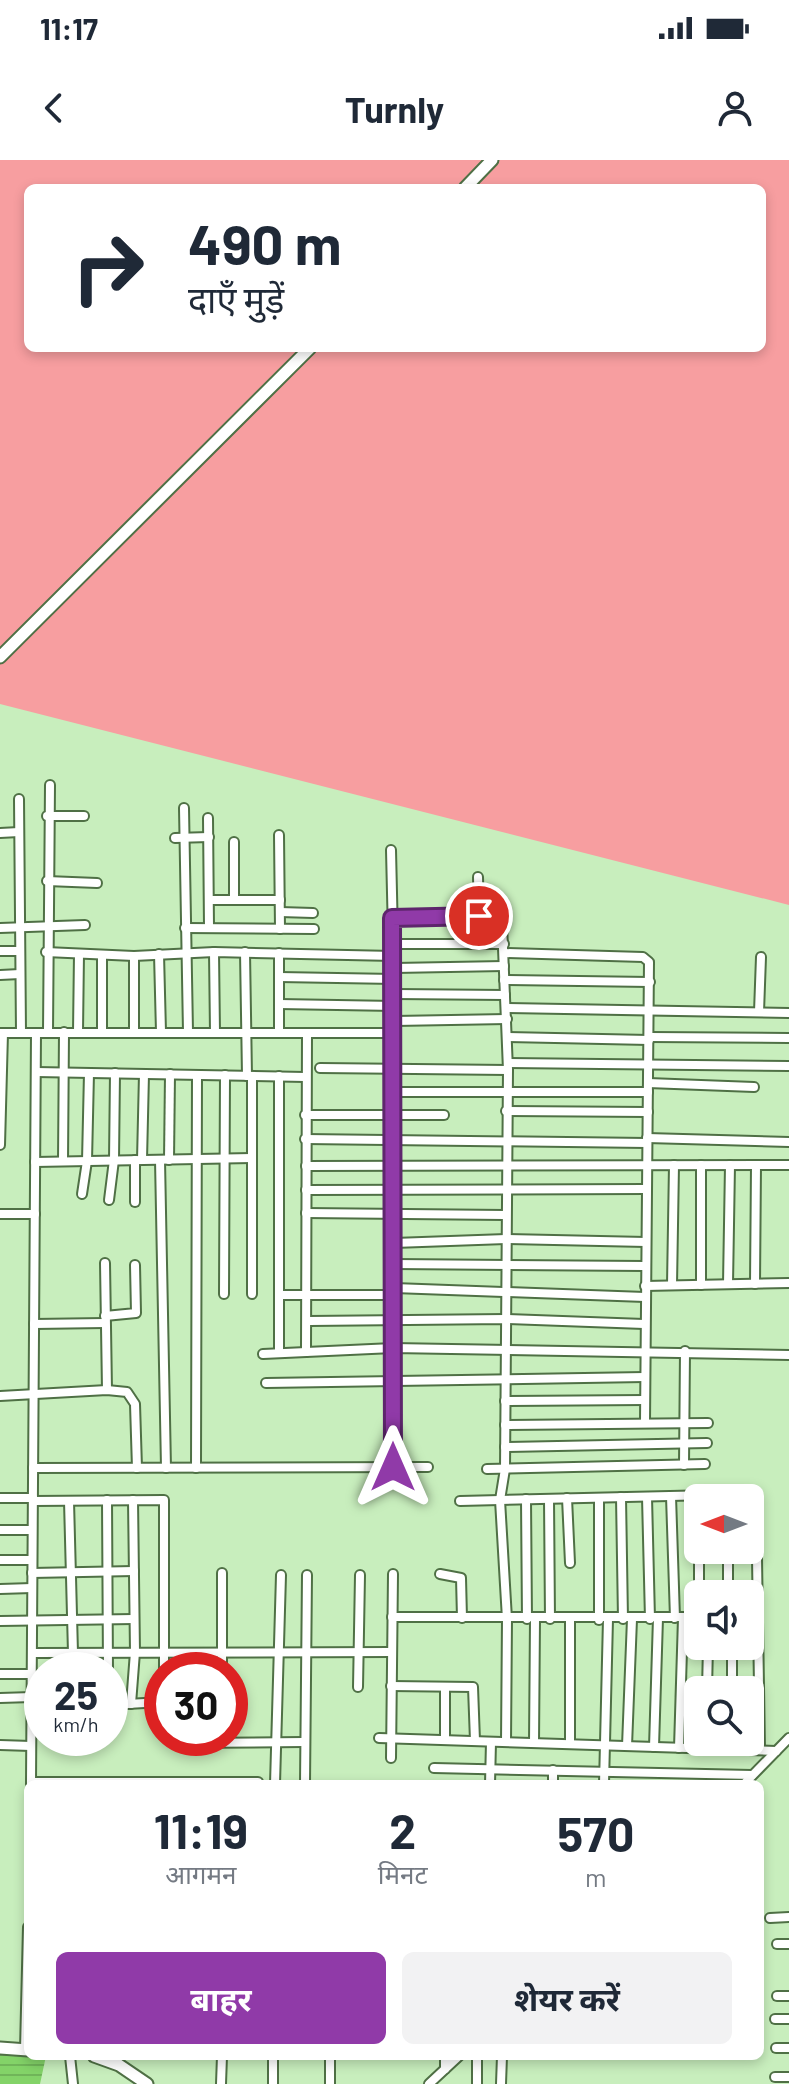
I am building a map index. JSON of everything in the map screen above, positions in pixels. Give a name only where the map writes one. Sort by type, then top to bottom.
[{"type":"street","points":[[469,184],[492,160]]},
{"type":"street","points":[[0,657],[306,352]]},
{"type":"street","points":[[48,1032],[47,816],[50,785]]},
{"type":"street","points":[[19,799],[21,1033]]},
{"type":"street","points":[[184,808],[179,838],[188,1032]]},
{"type":"street","points":[[47,816],[84,816]]},
{"type":"street","points":[[208,818],[209,927]]},
{"type":"street","points":[[0,833],[19,832]]},
{"type":"street","points":[[279,835],[280,929]]},
{"type":"street","points":[[179,838],[209,837]]},
{"type":"street","points":[[234,842],[234,898]]},
{"type":"street","points":[[391,850],[395,968],[393,1467]]},
{"type":"street","points":[[478,877],[479,916]]},
{"type":"street","points":[[47,881],[97,883]]},
{"type":"street","points":[[210,900],[280,900]]},
{"type":"street","points":[[280,912],[313,913]]},
{"type":"street","points":[[392,918],[479,916],[500,919],[504,948],[508,1066],[505,1140],[505,1469],[500,1500],[507,1619],[506,1742]]},
{"type":"street","points":[[0,928],[85,925]]},
{"type":"street","points":[[185,928],[314,929]]},
{"type":"street","points":[[393,944],[643,957],[649,962],[645,1422]]},
{"type":"street","points":[[0,951],[20,951]]},
{"type":"street","points":[[46,952],[134,956],[185,952],[394,956]]},
{"type":"street","points":[[214,952],[215,1033]]},
{"type":"street","points":[[245,952],[252,1158],[252,1294]]},
{"type":"street","points":[[279,953],[279,1033]]},
{"type":"street","points":[[78,1032],[79,954]]},
{"type":"street","points":[[159,954],[161,1032]]},
{"type":"street","points":[[102,955],[102,1031]]},
{"type":"street","points":[[134,956],[134,1032]]},
{"type":"street","points":[[759,1012],[761,957]]},
{"type":"street","points":[[395,968],[504,966]]},
{"type":"street","points":[[0,975],[20,974]]},
{"type":"street","points":[[279,977],[395,979]]},
{"type":"street","points":[[504,980],[650,982]]},
{"type":"street","points":[[395,994],[505,995]]},
{"type":"street","points":[[279,1004],[395,1006]]},
{"type":"street","points":[[506,1008],[650,1008],[789,1013]]},
{"type":"street","points":[[395,1021],[507,1019]]},
{"type":"street","points":[[63,1161],[64,1032]]},
{"type":"street","points":[[0,1145],[1,1033],[395,1033]]},
{"type":"street","points":[[32,1652],[36,1033]]},
{"type":"street","points":[[306,1352],[309,1321],[305,1139],[307,1033]]},
{"type":"street","points":[[507,1037],[789,1038]]},
{"type":"street","points":[[320,1068],[395,1070],[649,1063],[789,1066]]},
{"type":"street","points":[[36,1072],[305,1077]]},
{"type":"street","points":[[82,1194],[87,1161],[89,1073]]},
{"type":"street","points":[[109,1200],[114,1160],[115,1073]]},
{"type":"street","points":[[135,1202],[144,1074]]},
{"type":"street","points":[[166,1468],[165,1160],[170,1074]]},
{"type":"street","points":[[196,1468],[194,1159],[197,1075]]},
{"type":"street","points":[[224,1294],[225,1075]]},
{"type":"street","points":[[279,1076],[279,1353]]},
{"type":"street","points":[[395,1092],[754,1087]]},
{"type":"street","points":[[506,1111],[648,1112]]},
{"type":"street","points":[[305,1115],[444,1115]]},
{"type":"street","points":[[305,1139],[789,1142]]},
{"type":"street","points":[[35,1162],[252,1158]]},
{"type":"street","points":[[672,1285],[674,1165]]},
{"type":"street","points":[[701,1165],[701,1285]]},
{"type":"street","points":[[728,1284],[730,1165]]},
{"type":"street","points":[[755,1284],[756,1165]]},
{"type":"street","points":[[306,1166],[789,1165]]},
{"type":"street","points":[[306,1190],[646,1189]]},
{"type":"street","points":[[306,1213],[505,1215]]},
{"type":"street","points":[[0,1214],[35,1214]]},
{"type":"street","points":[[394,1243],[506,1239],[646,1242]]},
{"type":"street","points":[[105,1263],[107,1390]]},
{"type":"street","points":[[394,1264],[645,1266]]},
{"type":"street","points":[[34,1324],[105,1319],[136,1313],[135,1265]]},
{"type":"street","points":[[645,1286],[789,1283]]},
{"type":"street","points":[[279,1295],[394,1292],[645,1297]]},
{"type":"street","points":[[309,1321],[506,1319],[644,1324]]},
{"type":"street","points":[[263,1354],[393,1348],[789,1355]]},
{"type":"street","points":[[684,1465],[685,1351]]},
{"type":"street","points":[[266,1383],[645,1377]]},
{"type":"street","points":[[0,1396],[121,1390],[133,1396],[137,1468]]},
{"type":"street","points":[[505,1401],[645,1400]]},
{"type":"street","points":[[505,1425],[708,1423]]},
{"type":"street","points":[[505,1447],[707,1443]]},
{"type":"street","points":[[487,1469],[705,1464]]},
{"type":"street","points":[[33,1468],[428,1467]]},
{"type":"street","points":[[671,1496],[679,1618],[679,1748]]},
{"type":"street","points":[[460,1501],[684,1496]]},
{"type":"street","points":[[621,1497],[628,1619],[627,1746]]},
{"type":"street","points":[[647,1497],[654,1618],[654,1747]]},
{"type":"street","points":[[0,1498],[164,1500],[166,1652],[392,1652]]},
{"type":"street","points":[[567,1498],[570,1563]]},
{"type":"street","points":[[599,1498],[604,1620],[604,1780]]},
{"type":"street","points":[[526,1499],[534,1743]]},
{"type":"street","points":[[549,1499],[550,1619]]},
{"type":"street","points":[[107,1500],[108,1652]]},
{"type":"street","points":[[131,1704],[135,1652],[133,1500]]},
{"type":"street","points":[[69,1501],[73,1652]]},
{"type":"street","points":[[0,1530],[32,1530]]},
{"type":"street","points":[[0,1560],[32,1560]]},
{"type":"street","points":[[32,1573],[134,1571]]},
{"type":"street","points":[[222,1573],[222,1651]]},
{"type":"street","points":[[391,1758],[393,1574]]},
{"type":"street","points":[[440,1574],[461,1578],[462,1618]]},
{"type":"street","points":[[275,1780],[281,1575]]},
{"type":"street","points":[[305,1780],[307,1575]]},
{"type":"street","points":[[358,1687],[360,1575]]},
{"type":"street","points":[[0,1589],[32,1588]]},
{"type":"street","points":[[392,1617],[604,1620],[684,1618]]},
{"type":"street","points":[[0,1621],[134,1619]]},
{"type":"street","points":[[570,1619],[570,1744]]},
{"type":"street","points":[[128,1652],[144,1652]]},
{"type":"street","points":[[0,1674],[24,1674]]},
{"type":"street","points":[[391,1686],[473,1687],[475,1741]]},
{"type":"street","points":[[445,1687],[445,1740]]},
{"type":"street","points":[[0,1698],[24,1697]]},
{"type":"street","points":[[128,1704],[144,1703]]},
{"type":"street","points":[[379,1738],[684,1747]]},
{"type":"street","points":[[748,1780],[789,1738]]},
{"type":"street","points":[[248,1742],[304,1742]]},
{"type":"street","points":[[490,1780],[491,1742]]},
{"type":"street","points":[[0,1745],[24,1746]]},
{"type":"street","points":[[764,1750],[776,1751]]},
{"type":"street","points":[[31,1756],[31,1780]]},
{"type":"street","points":[[434,1768],[553,1770],[674,1780],[752,1775]]},
{"type":"street","points":[[553,1770],[553,1780]]},
{"type":"street","points":[[770,1918],[789,1917]]},
{"type":"street","points":[[777,1944],[789,1944]]},
{"type":"street","points":[[777,1996],[789,1996]]},
{"type":"street","points":[[775,2019],[789,2019]]},
{"type":"street","points":[[0,2048],[24,2050]]},
{"type":"street","points":[[776,2048],[789,2048]]},
{"type":"street","points":[[70,2060],[73,2084]]},
{"type":"street","points":[[105,2060],[119,2065],[147,2084]]},
{"type":"street","points":[[221,2084],[222,2060]]},
{"type":"street","points":[[273,2060],[273,2084]]},
{"type":"street","points":[[330,2060],[330,2084]]},
{"type":"street","points":[[445,2060],[445,2069]]},
{"type":"street","points":[[429,2084],[455,2060]]},
{"type":"street","points":[[477,2060],[477,2084]]},
{"type":"street","points":[[501,2084],[502,2060]]},
{"type":"street","points":[[775,2077],[789,2077]]},
{"type":"shaded area","points":[[0,160],[789,160],[789,905],[0,704]]},
{"type":"shaded area","points":[[0,2053],[24,2055],[24,2060],[45,2060],[40,2084],[0,2084]]},
{"type":"route","points":[[393,1467],[395,968],[392,918],[479,916]]}]
